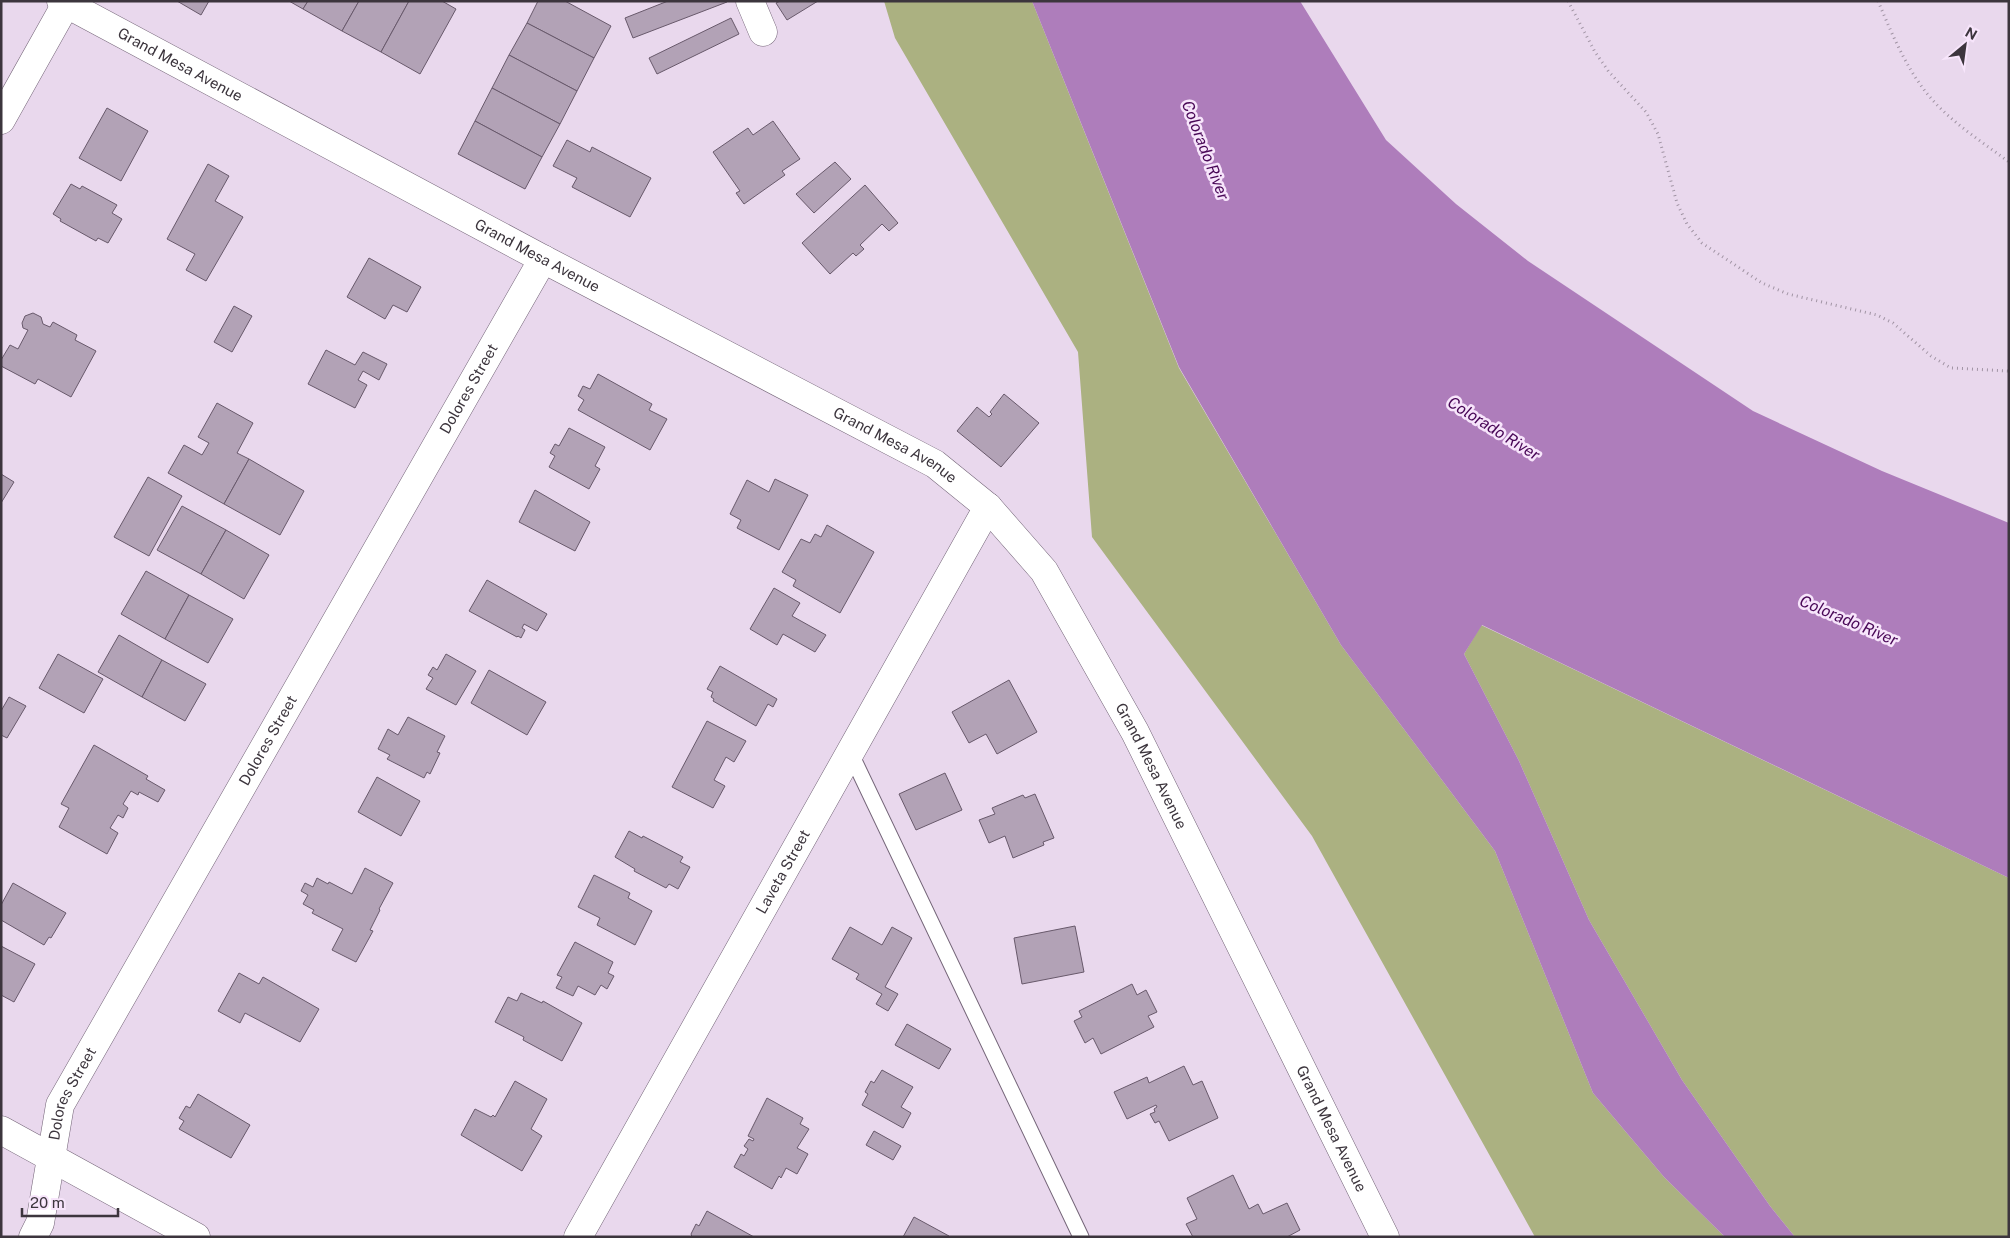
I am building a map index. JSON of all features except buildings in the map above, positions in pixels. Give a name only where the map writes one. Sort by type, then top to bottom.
[{"type":"street","points":[[750,1],[763,32]]},
{"type":"street","points":[[1,120],[8,90],[63,2]]},
{"type":"street","name":"Grand Mesa Avenue","points":[[63,2],[543,259],[935,464],[988,507],[1044,572],[1135,732],[1384,1237]]},
{"type":"street","name":"Dolores Street","points":[[33,1237],[40,1223],[60,1105],[543,259]]},
{"type":"street","name":"Laveta Street","points":[[578,1237],[988,507]]},
{"type":"street","points":[[1,1130],[196,1237]]},
{"type":"lane","points":[[850,752],[1081,1237]]},
{"type":"path","points":[[1568,1],[1595,52],[1609,72],[1646,112],[1658,134],[1677,203],[1687,224],[1702,243],[1771,287],[1788,294],[1877,315],[1893,323],[1931,356],[1951,368],[2009,371]]},
{"type":"path","points":[[1878,1],[1894,39],[1929,96],[1968,132],[2009,162]]},
{"type":"green space","points":[[884,1],[1032,1],[1179,368],[1341,645],[1495,851],[1593,1093],[1664,1177],[1725,1237],[1535,1237],[1312,836],[1092,537],[1078,352],[895,38]]},
{"type":"green space","points":[[1481,625],[2009,878],[2009,1237],[1795,1237],[1770,1206],[1682,1080],[1589,920],[1519,761],[1464,654]]},
{"type":"water","name":"Colorado River","points":[[1032,1],[1300,1],[1386,140],[1456,204],[1528,261],[1753,411],[1882,471],[2009,523],[2009,878],[1482,625],[1464,654],[1519,761],[1589,920],[1682,1080],[1770,1206],[1795,1237],[1725,1237],[1664,1177],[1593,1093],[1495,851],[1341,645],[1179,367]]}]
